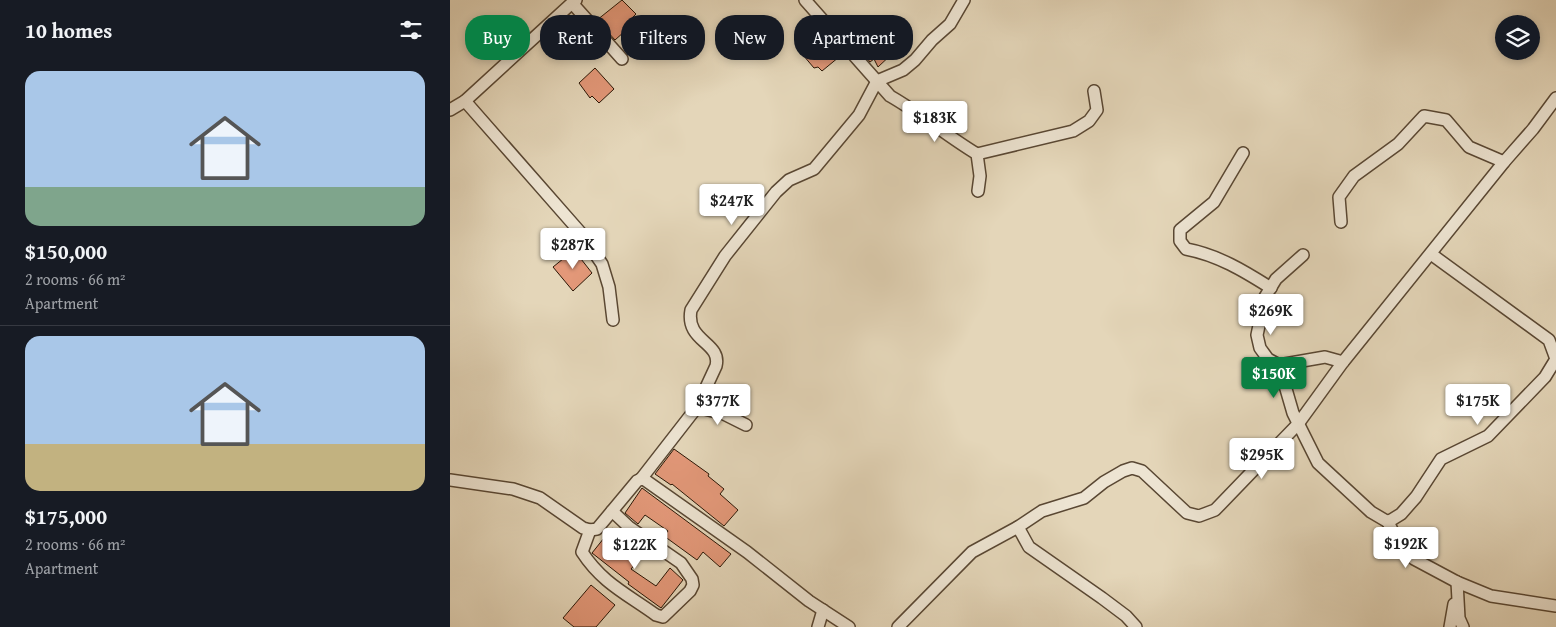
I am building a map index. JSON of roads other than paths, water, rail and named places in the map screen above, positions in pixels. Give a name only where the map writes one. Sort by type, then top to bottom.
[{"type":"street","points":[[805,0],[890,96],[976,154],[980,176],[978,191]]},
{"type":"street","points":[[450,480],[513,489],[540,498],[583,528],[597,529],[698,407],[718,359],[716,354],[692,329],[691,310],[725,256],[776,192],[789,180],[814,169],[825,157],[859,115],[877,81],[903,70],[916,60],[932,40],[950,24],[964,0]]},
{"type":"street","points":[[451,108],[465,100],[574,2],[621,58]]},
{"type":"street","points":[[976,154],[1073,131],[1089,121],[1097,110],[1094,91]]},
{"type":"street","points":[[898,627],[972,552],[1018,527],[1042,511],[1084,498],[1104,482],[1132,468],[1142,471],[1187,513],[1199,516],[1215,510],[1298,424],[1342,362],[1504,162],[1533,129],[1556,98]]},
{"type":"street","points":[[465,100],[580,232],[602,264],[609,287],[613,320]]},
{"type":"street","points":[[1341,222],[1339,197],[1354,176],[1398,144],[1424,116],[1446,120],[1469,147],[1504,162]]},
{"type":"street","points":[[1242,153],[1214,202],[1180,230],[1180,241],[1186,249],[1233,264],[1271,288]]},
{"type":"street","points":[[1388,522],[1401,514],[1416,497],[1441,459],[1488,436],[1545,377],[1556,359],[1549,340],[1431,254]]},
{"type":"street","points":[[1304,255],[1276,278],[1265,297],[1257,335],[1260,348],[1268,359],[1279,365],[1325,357],[1342,362]]},
{"type":"street","points":[[1279,365],[1286,394],[1298,424],[1318,463],[1371,512],[1388,522],[1401,548],[1414,559],[1457,582],[1490,596],[1556,606]]},
{"type":"street","points":[[698,407],[724,414],[746,425]]},
{"type":"street","points":[[641,478],[747,552],[823,610],[849,627]]},
{"type":"street","points":[[590,530],[582,552],[594,569],[604,580],[656,615],[662,617],[690,591],[693,585],[692,579],[681,563],[629,527],[612,511]]},
{"type":"street","points":[[1018,527],[1028,547],[1126,616],[1136,627]]},
{"type":"street","points":[[1450,627],[1457,582]]},
{"type":"street","points":[[1457,582],[1459,618],[1463,627]]},
{"type":"street","points":[[818,627],[823,610]]},
{"type":"street","points":[[1120,627],[1126,616]]}]
